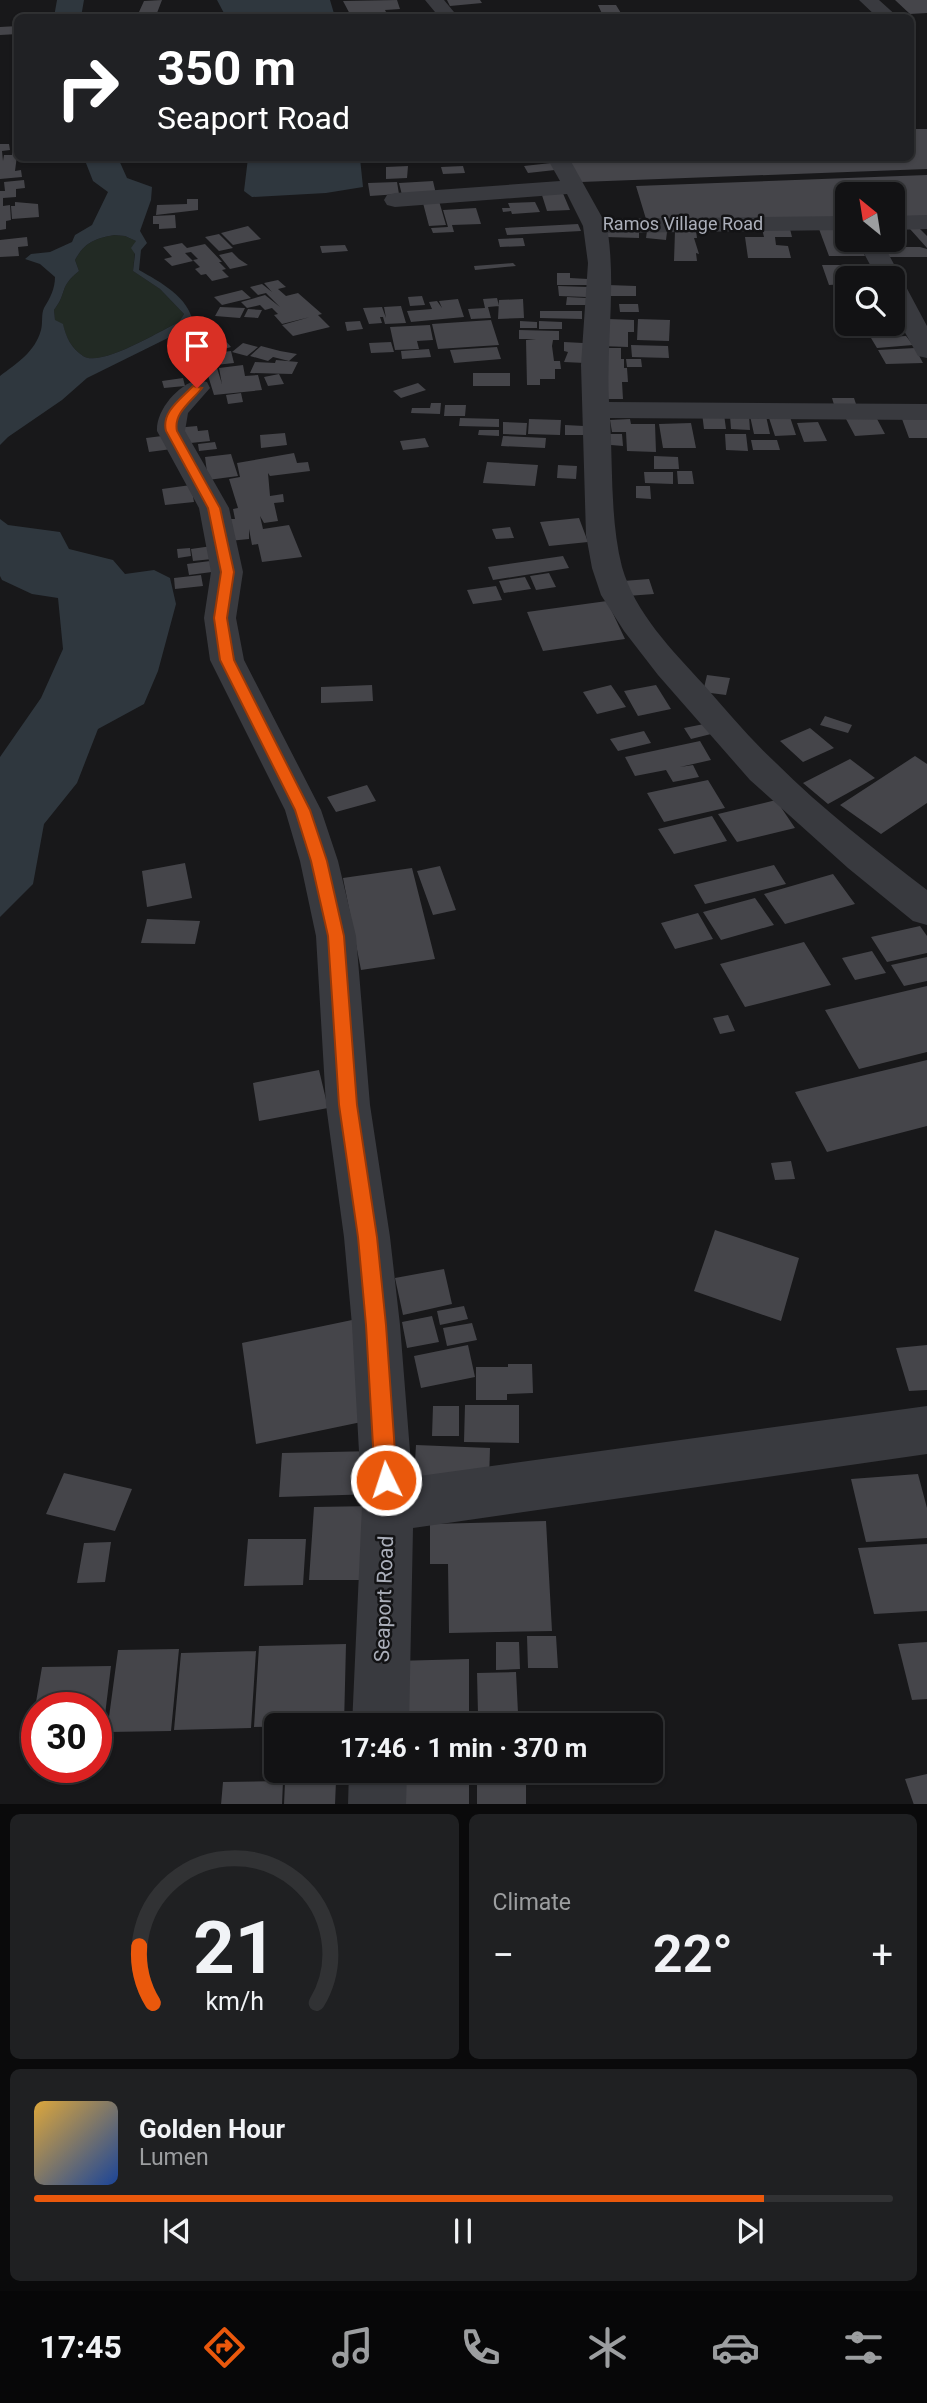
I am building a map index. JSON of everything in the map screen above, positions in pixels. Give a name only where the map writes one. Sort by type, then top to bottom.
[{"type":"street","points":[[434,0],[446,14]]},
{"type":"street","points":[[868,0],[885,14]]},
{"type":"street","name":"Ramos Village Road","points":[[560,161],[595,226],[835,223]]},
{"type":"street","points":[[395,200],[576,187]]},
{"type":"street","points":[[905,223],[927,222]]},
{"type":"street","points":[[595,226],[600,263],[594,365],[603,546],[607,568],[617,595],[635,624],[723,730],[763,772],[870,868],[927,911]]},
{"type":"street","points":[[905,309],[927,350]]},
{"type":"street","name":"Seaport Road","points":[[197,388],[172,415],[169,423],[214,508],[227,572],[220,618],[227,660],[303,810],[319,861],[336,936],[348,1105],[367,1237],[376,1325],[388,1506],[380,1713]]},
{"type":"street","points":[[597,410],[927,412]]},
{"type":"street","points":[[388,1506],[927,1430]]},
{"type":"street","points":[[377,1804],[378,1783]]},
{"type":"shaded area","points":[[57,0],[84,0],[82,14],[55,14]]},
{"type":"shaded area","points":[[217,0],[330,0],[334,14],[224,14]]},
{"type":"shaded area","points":[[85,161],[119,161],[127,178],[152,187],[151,200],[140,231],[147,243],[141,250],[139,270],[180,298],[193,323],[87,378],[62,400],[0,445],[0,376],[34,345],[41,330],[43,310],[55,281],[55,277],[40,264],[25,259],[31,254],[50,252],[72,242],[75,235],[92,225],[108,192],[93,181]],"holes":[[[114,235],[136,241],[131,248],[135,254],[133,271],[160,289],[184,314],[179,322],[116,353],[102,357],[83,356],[70,342],[63,324],[55,320],[54,310],[68,282],[79,271],[75,260],[82,249],[101,238]]]},
{"type":"shaded area","points":[[248,161],[360,161],[363,187],[326,193],[252,197],[244,191]]},
{"type":"shaded area","points":[[114,235],[136,241],[133,271],[160,289],[184,314],[179,322],[130,347],[91,358],[83,356],[72,346],[63,325],[55,321],[54,310],[68,282],[79,271],[75,260],[82,249],[96,240]]},
{"type":"shaded area","points":[[0,519],[8,525],[60,532],[69,549],[113,560],[125,574],[154,570],[170,578],[176,604],[158,671],[144,704],[98,729],[77,783],[44,824],[33,884],[0,917],[0,757],[41,698],[63,649],[58,598],[32,594],[2,580],[0,576]]},
{"type":"building","points":[[162,0],[157,13],[139,12],[144,1]]},
{"type":"building","points":[[397,0],[400,9],[385,10],[387,14],[350,14],[343,1]]},
{"type":"building","points":[[447,0],[480,0],[482,3],[450,6]]},
{"type":"building","points":[[895,0],[927,0],[927,13],[910,14]]},
{"type":"building","points":[[598,5],[616,5],[622,14],[602,14]]},
{"type":"building","points":[[592,12],[593,14],[570,14]]},
{"type":"building","points":[[14,26],[14,34],[0,35],[0,27]]},
{"type":"building","points":[[914,129],[927,129],[927,169],[581,182],[566,161],[914,161]]},
{"type":"building","points":[[0,144],[9,144],[10,150],[2,151],[3,161],[4,155],[12,155],[14,149],[15,171],[21,170],[22,177],[0,179]]},
{"type":"building","points":[[551,163],[555,170],[528,173],[524,166]]},
{"type":"building","points":[[408,166],[407,178],[386,179],[386,167]]},
{"type":"building","points":[[463,166],[465,173],[443,174],[441,167]]},
{"type":"building","points":[[927,175],[927,216],[905,217],[905,182],[835,182],[835,217],[646,219],[636,186]]},
{"type":"building","points":[[24,180],[25,188],[16,189],[16,197],[3,198],[3,206],[10,205],[11,220],[6,221],[6,229],[0,230],[0,191],[5,191],[4,182]]},
{"type":"building","points":[[433,181],[436,194],[402,195],[399,183]]},
{"type":"building","points":[[397,182],[399,194],[370,196],[368,183]]},
{"type":"building","points":[[562,191],[570,210],[547,211],[541,192]]},
{"type":"building","points":[[187,199],[198,199],[198,210],[156,215],[157,205],[187,204]]},
{"type":"building","points":[[439,201],[446,225],[429,226],[423,203]]},
{"type":"building","points":[[15,202],[38,204],[39,217],[12,219],[11,206],[15,206]]},
{"type":"building","points":[[535,202],[540,212],[512,214],[511,211],[503,212],[502,208],[510,208],[508,203]]},
{"type":"building","points":[[476,208],[481,224],[452,225],[454,232],[433,233],[431,228],[448,227],[443,210]]},
{"type":"building","points":[[175,215],[176,228],[159,229],[159,224],[153,224],[153,216]]},
{"type":"building","points":[[578,224],[581,231],[507,235],[505,228]]},
{"type":"building","points":[[248,226],[261,239],[233,245],[221,233]]},
{"type":"building","points":[[919,228],[927,236],[927,248],[910,229]]},
{"type":"building","points":[[762,229],[790,229],[792,237],[775,237],[776,245],[788,246],[791,258],[748,258],[745,237],[764,237]]},
{"type":"building","points":[[819,229],[835,229],[835,252],[863,252],[865,256],[829,256]]},
{"type":"building","points":[[606,230],[639,231],[639,238],[606,237]]},
{"type":"building","points":[[647,231],[667,232],[666,240],[646,238]]},
{"type":"building","points":[[675,231],[696,231],[697,238],[694,238],[699,254],[696,253],[697,261],[674,261]]},
{"type":"building","points":[[219,234],[233,248],[219,251],[205,237]]},
{"type":"building","points":[[27,237],[28,246],[18,247],[19,256],[0,257],[0,240]]},
{"type":"building","points":[[523,238],[525,246],[500,247],[498,239]]},
{"type":"building","points":[[182,243],[187,248],[205,244],[222,262],[219,262],[226,269],[222,270],[229,277],[212,281],[206,274],[201,275],[195,269],[200,267],[193,260],[198,259],[191,252],[185,253],[193,261],[172,266],[164,259],[172,257],[163,247]]},
{"type":"building","points":[[345,245],[348,251],[322,253],[320,246]]},
{"type":"building","points":[[905,247],[927,249],[927,257],[888,257],[886,252],[905,252]]},
{"type":"building","points":[[232,252],[248,265],[230,269],[219,255]]},
{"type":"building","points":[[513,263],[516,266],[475,270],[474,266]]},
{"type":"building","points":[[822,265],[864,265],[835,266],[835,285],[829,285]]},
{"type":"building","points":[[557,273],[570,273],[570,278],[588,279],[588,285],[557,285]]},
{"type":"building","points":[[278,280],[286,287],[278,289],[286,296],[298,293],[322,314],[318,315],[330,327],[293,336],[282,325],[310,317],[282,324],[272,308],[265,310],[260,305],[247,308],[241,302],[265,295],[280,307],[266,293],[258,295],[250,287],[262,284],[272,292],[264,283]]},
{"type":"building","points":[[608,285],[636,286],[636,296],[608,296]]},
{"type":"building","points":[[558,286],[587,287],[587,297],[559,296]]},
{"type":"building","points":[[242,290],[251,298],[222,305],[214,297]]},
{"type":"building","points":[[422,296],[425,305],[410,306],[408,297]]},
{"type":"building","points":[[567,297],[587,298],[586,305],[566,305]]},
{"type":"building","points":[[497,298],[499,306],[488,307],[491,318],[471,319],[468,309],[485,308],[483,299]]},
{"type":"building","points":[[458,299],[464,317],[411,322],[407,311],[432,309],[429,302],[437,301],[442,308],[439,301]]},
{"type":"building","points":[[523,299],[524,318],[498,319],[499,300]]},
{"type":"building","points":[[619,304],[638,304],[639,312],[620,312]]},
{"type":"building","points":[[401,306],[406,323],[385,324],[383,317],[380,317],[382,323],[369,324],[363,308],[382,307],[386,318],[384,307]]},
{"type":"building","points":[[220,307],[245,308],[240,318],[215,316]]},
{"type":"building","points":[[248,309],[262,310],[258,318],[244,317]]},
{"type":"building","points":[[540,311],[582,311],[582,319],[540,318]]},
{"type":"building","points":[[609,319],[634,320],[634,332],[628,332],[628,347],[600,346]]},
{"type":"building","points":[[638,319],[670,320],[669,341],[637,340]]},
{"type":"building","points":[[491,320],[499,345],[438,349],[432,324]]},
{"type":"building","points":[[360,321],[363,329],[347,331],[345,322]]},
{"type":"building","points":[[520,321],[537,322],[537,328],[520,328]]},
{"type":"building","points":[[539,321],[562,322],[562,329],[539,329]]},
{"type":"building","points":[[430,325],[433,340],[417,341],[419,349],[395,350],[390,327]]},
{"type":"building","points":[[519,330],[559,331],[559,340],[553,340],[552,346],[554,361],[560,361],[561,369],[555,369],[555,379],[540,379],[540,385],[527,385],[526,340],[536,339],[519,339]]},
{"type":"building","points":[[906,336],[913,345],[877,348],[871,338]]},
{"type":"building","points":[[224,339],[231,347],[214,352],[207,344]]},
{"type":"building","points":[[203,342],[214,354],[198,358],[189,346]]},
{"type":"building","points":[[391,342],[394,352],[371,353],[369,343]]},
{"type":"building","points":[[564,342],[583,343],[585,363],[564,362],[568,352],[564,351]]},
{"type":"building","points":[[243,343],[258,347],[247,356],[232,352]]},
{"type":"building","points":[[631,345],[668,346],[669,358],[632,357]]},
{"type":"building","points":[[261,346],[297,354],[289,361],[273,357],[268,361],[250,356]]},
{"type":"building","points":[[497,347],[501,359],[454,363],[450,350]]},
{"type":"building","points":[[602,348],[621,348],[621,359],[624,359],[624,368],[627,368],[628,382],[622,382],[623,399],[601,399]]},
{"type":"building","points":[[915,348],[923,363],[886,364],[878,350]]},
{"type":"building","points":[[429,349],[431,357],[402,359],[401,351]]},
{"type":"building","points":[[231,351],[234,363],[206,366],[204,358]]},
{"type":"building","points":[[626,359],[641,359],[642,367],[627,367]]},
{"type":"building","points":[[276,360],[298,362],[292,374],[250,373],[255,362],[275,363]]},
{"type":"building","points":[[243,365],[245,376],[258,375],[262,390],[214,395],[206,369],[217,368],[222,384],[219,368]]},
{"type":"building","points":[[473,373],[510,373],[510,386],[473,386]]},
{"type":"building","points":[[279,374],[284,384],[268,386],[264,377]]},
{"type":"building","points":[[183,378],[185,386],[164,388],[162,381]]},
{"type":"building","points":[[418,383],[426,390],[401,398],[393,391]]},
{"type":"building","points":[[241,393],[243,402],[228,404],[226,395]]},
{"type":"building","points":[[832,398],[854,398],[857,407],[835,408]]},
{"type":"building","points":[[431,403],[441,403],[440,414],[411,413],[412,408],[430,408]]},
{"type":"building","points":[[445,405],[466,405],[465,416],[444,416]]},
{"type":"building","points":[[702,413],[724,414],[726,429],[704,429]]},
{"type":"building","points":[[730,416],[749,416],[750,430],[731,429]]},
{"type":"building","points":[[750,416],[766,416],[770,434],[754,434]]},
{"type":"building","points":[[790,417],[796,435],[775,436],[769,418]]},
{"type":"building","points":[[876,417],[885,434],[855,436],[846,419]]},
{"type":"building","points":[[460,418],[499,419],[499,427],[459,426]]},
{"type":"building","points":[[529,419],[561,420],[560,435],[528,434]]},
{"type":"building","points":[[630,419],[631,424],[655,424],[656,452],[627,451],[626,432],[612,432],[610,420]]},
{"type":"building","points":[[902,419],[927,419],[927,438],[909,438]]},
{"type":"building","points":[[503,422],[527,423],[526,435],[503,434]]},
{"type":"building","points":[[818,422],[827,441],[804,442],[797,423]]},
{"type":"building","points":[[691,423],[696,448],[663,448],[659,424]]},
{"type":"building","points":[[565,425],[584,426],[584,435],[565,435]]},
{"type":"building","points":[[197,426],[198,431],[208,430],[210,441],[181,444],[175,428]]},
{"type":"building","points":[[479,430],[499,430],[499,436],[478,435]]},
{"type":"building","points":[[285,433],[287,445],[261,448],[260,435]]},
{"type":"building","points":[[610,434],[622,434],[623,446],[611,445]]},
{"type":"building","points":[[725,434],[746,434],[748,451],[726,450]]},
{"type":"building","points":[[170,435],[172,449],[149,452],[146,438]]},
{"type":"building","points":[[503,436],[546,438],[545,448],[501,446]]},
{"type":"building","points":[[425,438],[429,447],[403,450],[400,441]]},
{"type":"building","points":[[751,440],[777,440],[780,450],[753,450]]},
{"type":"building","points":[[215,442],[217,449],[199,451],[198,444]]},
{"type":"building","points":[[294,453],[297,463],[308,462],[310,471],[270,476],[268,473],[270,496],[283,494],[284,502],[274,503],[278,521],[264,523],[260,516],[263,529],[289,525],[302,557],[262,562],[258,544],[252,545],[249,529],[249,539],[229,541],[231,519],[235,519],[233,509],[238,508],[229,479],[240,477],[237,463]]},
{"type":"building","points":[[231,454],[238,476],[208,480],[205,457]]},
{"type":"building","points":[[654,456],[678,457],[679,469],[654,469]]},
{"type":"building","points":[[487,462],[538,465],[535,486],[483,483]]},
{"type":"building","points":[[558,465],[577,466],[576,479],[557,478]]},
{"type":"building","points":[[677,471],[692,471],[694,484],[678,484]]},
{"type":"building","points":[[644,472],[673,472],[673,484],[645,483]]},
{"type":"building","points":[[191,485],[194,502],[165,505],[162,489]]},
{"type":"building","points":[[636,486],[650,486],[651,499],[636,498]]},
{"type":"building","points":[[579,518],[588,542],[549,546],[540,522]]},
{"type":"building","points":[[510,527],[514,538],[496,539],[492,529]]},
{"type":"building","points":[[219,545],[222,558],[193,561],[191,549]]},
{"type":"building","points":[[190,548],[191,556],[178,558],[177,549]]},
{"type":"building","points":[[563,556],[569,568],[493,580],[488,567]]},
{"type":"building","points":[[210,561],[212,572],[189,575],[187,564]]},
{"type":"building","points":[[549,573],[556,587],[536,590],[530,576]]},
{"type":"building","points":[[201,575],[203,586],[175,589],[174,578]]},
{"type":"building","points":[[525,577],[531,589],[504,593],[499,581]]},
{"type":"building","points":[[649,579],[654,594],[627,596],[623,581]]},
{"type":"building","points":[[496,586],[502,600],[473,604],[467,590]]},
{"type":"building","points":[[607,601],[625,639],[543,651],[527,612]]},
{"type":"building","points":[[707,675],[730,678],[726,695],[703,692]]},
{"type":"building","points":[[372,685],[373,701],[321,703],[321,687]]},
{"type":"building","points":[[611,685],[626,707],[597,714],[583,692]]},
{"type":"building","points":[[656,685],[671,709],[638,716],[624,691]]},
{"type":"building","points":[[825,716],[852,725],[848,733],[820,725]]},
{"type":"building","points":[[704,724],[711,734],[691,739],[684,728]]},
{"type":"building","points":[[810,728],[834,748],[803,762],[780,741]]},
{"type":"building","points":[[644,731],[651,743],[618,751],[610,739]]},
{"type":"building","points":[[700,741],[711,760],[680,767],[693,765],[699,777],[673,782],[666,770],[635,776],[625,757]]},
{"type":"building","points":[[915,756],[927,764],[927,803],[881,834],[840,805]]},
{"type":"building","points":[[850,759],[875,778],[828,804],[803,783]]},
{"type":"building","points":[[708,780],[725,808],[664,822],[647,793]]},
{"type":"building","points":[[367,785],[376,801],[336,812],[327,797]]},
{"type":"building","points":[[776,800],[795,828],[737,842],[718,814]]},
{"type":"building","points":[[712,816],[727,841],[674,854],[658,829]]},
{"type":"building","points":[[185,863],[192,898],[147,907],[142,871]]},
{"type":"building","points":[[774,865],[786,884],[705,904],[694,885]]},
{"type":"building","points":[[440,866],[456,910],[433,915],[417,871]]},
{"type":"building","points":[[412,868],[435,959],[361,970],[343,878]]},
{"type":"building","points":[[833,874],[855,904],[785,924],[764,894]]},
{"type":"building","points":[[755,898],[774,925],[721,940],[703,912]]},
{"type":"building","points":[[698,913],[713,939],[675,949],[661,923]]},
{"type":"building","points":[[147,919],[200,921],[195,944],[141,943]]},
{"type":"building","points":[[920,926],[927,936],[927,953],[887,962],[871,937]]},
{"type":"building","points":[[804,942],[831,985],[745,1007],[720,964]]},
{"type":"building","points":[[872,951],[886,973],[855,980],[842,958]]},
{"type":"building","points":[[927,957],[927,981],[904,986],[891,965]]},
{"type":"building","points":[[927,986],[927,1052],[859,1069],[825,1010]]},
{"type":"building","points":[[728,1015],[735,1031],[720,1034],[713,1018]]},
{"type":"building","points":[[927,1060],[927,1126],[827,1152],[795,1092]]},
{"type":"building","points":[[319,1070],[328,1108],[259,1121],[253,1083]]},
{"type":"building","points":[[791,1161],[795,1179],[775,1180],[771,1163]]},
{"type":"building","points":[[715,1230],[799,1258],[781,1321],[694,1291]]},
{"type":"building","points":[[444,1269],[452,1304],[403,1315],[395,1278]]},
{"type":"building","points":[[464,1306],[468,1319],[440,1325],[437,1311]]},
{"type":"building","points":[[432,1316],[439,1342],[407,1348],[402,1322]]},
{"type":"building","points":[[352,1320],[371,1420],[256,1444],[242,1343]]},
{"type":"building","points":[[472,1323],[477,1340],[447,1346],[443,1328]]},
{"type":"building","points":[[468,1345],[475,1377],[421,1388],[414,1356]]},
{"type":"building","points":[[927,1345],[927,1390],[909,1391],[896,1348]]},
{"type":"building","points":[[508,1364],[532,1364],[533,1393],[507,1394],[507,1400],[476,1400],[476,1367],[508,1367]]},
{"type":"building","points":[[465,1405],[519,1405],[519,1443],[464,1442]]},
{"type":"building","points":[[433,1406],[459,1406],[459,1436],[432,1436]]},
{"type":"building","points":[[416,1445],[490,1448],[489,1481],[414,1478]]},
{"type":"building","points":[[376,1451],[375,1494],[279,1497],[282,1453]]},
{"type":"building","points":[[64,1473],[132,1489],[115,1531],[46,1514]]},
{"type":"building","points":[[918,1474],[927,1508],[927,1538],[866,1542],[851,1479]]},
{"type":"building","points":[[375,1506],[372,1580],[309,1580],[314,1507]]},
{"type":"building","points":[[546,1521],[552,1631],[449,1633],[448,1564],[430,1564],[430,1524]]},
{"type":"building","points":[[248,1539],[306,1539],[303,1585],[244,1586]]},
{"type":"building","points":[[111,1542],[105,1582],[77,1583],[84,1543]]},
{"type":"building","points":[[927,1544],[927,1611],[874,1614],[858,1548]]},
{"type":"building","points":[[527,1636],[556,1636],[558,1668],[528,1668]]},
{"type":"building","points":[[496,1642],[519,1642],[520,1669],[496,1670]]},
{"type":"building","points":[[927,1642],[927,1699],[912,1700],[898,1644]]},
{"type":"building","points":[[346,1644],[344,1713],[264,1713],[264,1727],[254,1727],[259,1646]]},
{"type":"building","points":[[179,1649],[171,1731],[112,1732],[112,1695],[118,1650]]},
{"type":"building","points":[[256,1651],[251,1728],[174,1730],[181,1653]]},
{"type":"building","points":[[469,1659],[469,1713],[393,1713],[394,1661]]},
{"type":"building","points":[[111,1666],[108,1692],[38,1692],[42,1667]]},
{"type":"building","points":[[516,1672],[518,1713],[478,1713],[477,1673]]},
{"type":"building","points":[[927,1774],[927,1804],[914,1804],[905,1779]]},
{"type":"building","points":[[223,1782],[283,1783],[282,1804],[221,1804]]},
{"type":"building","points":[[285,1783],[336,1783],[335,1804],[284,1804]]},
{"type":"building","points":[[402,1783],[469,1783],[469,1804],[401,1804]]},
{"type":"building","points":[[477,1783],[526,1783],[526,1804],[477,1804]]},
{"type":"route","points":[[197,388],[172,415],[169,423],[214,508],[227,572],[220,618],[227,660],[303,810],[319,861],[336,936],[348,1105],[367,1237],[376,1325],[386,1480]]}]
